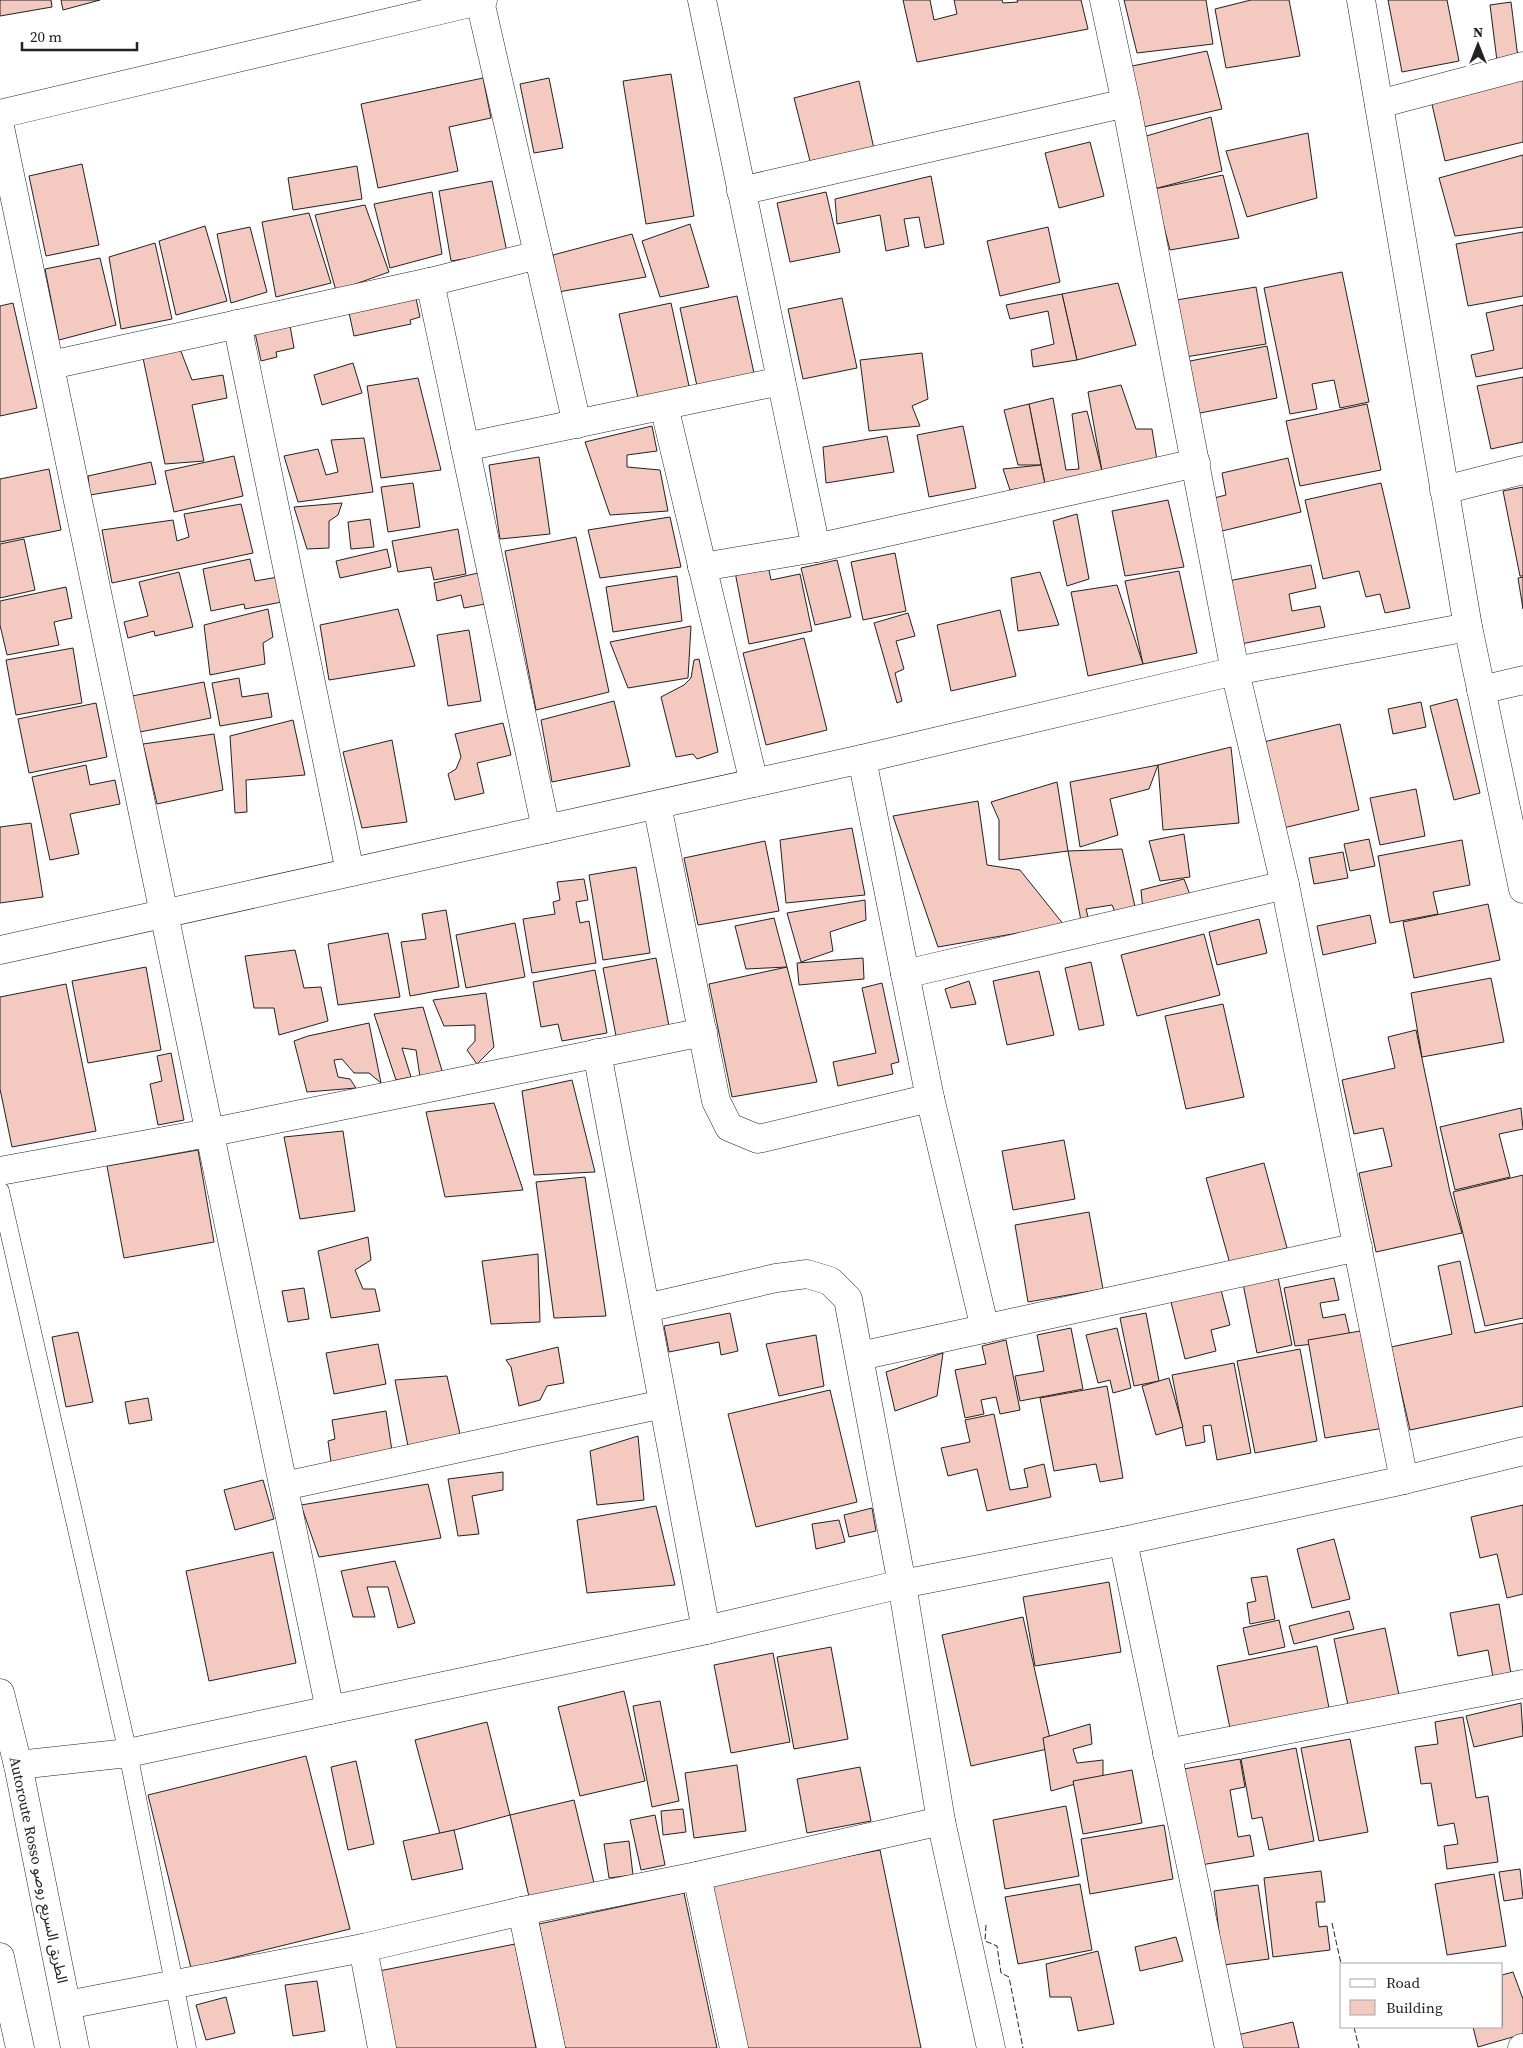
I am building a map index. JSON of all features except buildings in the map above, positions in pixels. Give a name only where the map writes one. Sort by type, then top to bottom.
[{"type":"main road","points":[[0,114],[482,0],[577,424]]},
{"type":"main road","points":[[702,0],[816,548]]},
{"type":"main road","points":[[1104,0],[1126,103],[1235,671],[1285,885],[1404,1480]]},
{"type":"main road","points":[[1361,0],[1468,627],[1523,888]]},
{"type":"main road","points":[[1379,104],[1523,66]]},
{"type":"main road","points":[[741,191],[1126,103]]},
{"type":"main road","points":[[0,127],[51,364],[165,914],[208,1132],[330,1710]]},
{"type":"main road","points":[[51,364],[430,282],[538,255]]},
{"type":"main road","points":[[430,282],[546,829]]},
{"type":"main road","points":[[237,324],[350,872]]},
{"type":"main road","points":[[465,447],[781,381]]},
{"type":"main road","points":[[664,406],[754,783]]},
{"type":"main road","points":[[702,567],[816,548],[1196,463]]},
{"type":"main road","points":[[1444,490],[1523,470]]},
{"type":"main road","points":[[0,950],[862,759],[1235,671],[1468,627]]},
{"type":"main road","points":[[1481,690],[1523,680]]},
{"type":"main road","points":[[862,759],[930,1098],[985,1329]]},
{"type":"main road","points":[[656,805],[716,1101],[729,1127],[758,1139],[930,1098]]},
{"type":"main road","points":[[906,974],[1285,885]]},
{"type":"main road","points":[[0,1171],[208,1132],[703,1032]]},
{"type":"main road","points":[[597,1053],[706,1630]]},
{"type":"main road","points":[[860,1356],[1358,1247]]},
{"type":"main road","points":[[646,1308],[776,1278],[807,1274],[830,1280],[848,1299],[902,1584],[942,1822],[991,2048]]},
{"type":"main road","points":[[284,1486],[663,1404]]},
{"type":"main road","points":[[18,1765],[128,1752],[330,1710],[706,1630],[902,1584],[1123,1541],[1404,1480],[1523,1451]]},
{"type":"main road","points":[[1123,1541],[1229,2048]]},
{"type":"main road","points":[[1167,1753],[1523,1684]]},
{"type":"main road","name":"Autoroute Rosso الطريق السريع روصو","points":[[0,1693],[18,1765],[76,2048]]},
{"type":"main road","points":[[67,2005],[174,1986],[363,1948],[522,1911],[697,1876],[942,1822]]},
{"type":"main road","points":[[697,1876],[734,2048]]},
{"type":"main road","points":[[522,1911],[551,2048]]},
{"type":"main road","points":[[363,1948],[382,2048]]},
{"type":"main road","points":[[0,1957],[20,2048]]},
{"type":"lane","points":[[0,1191],[128,1752],[187,2048]]},
{"type":"fence","points":[[1332,1923],[1341,1963]]},
{"type":"fence","points":[[986,1925],[985,1941],[997,1946],[1001,1973],[1009,1977],[1023,2048]]},
{"type":"fence","points":[[1354,2028],[1359,2048]]}]
